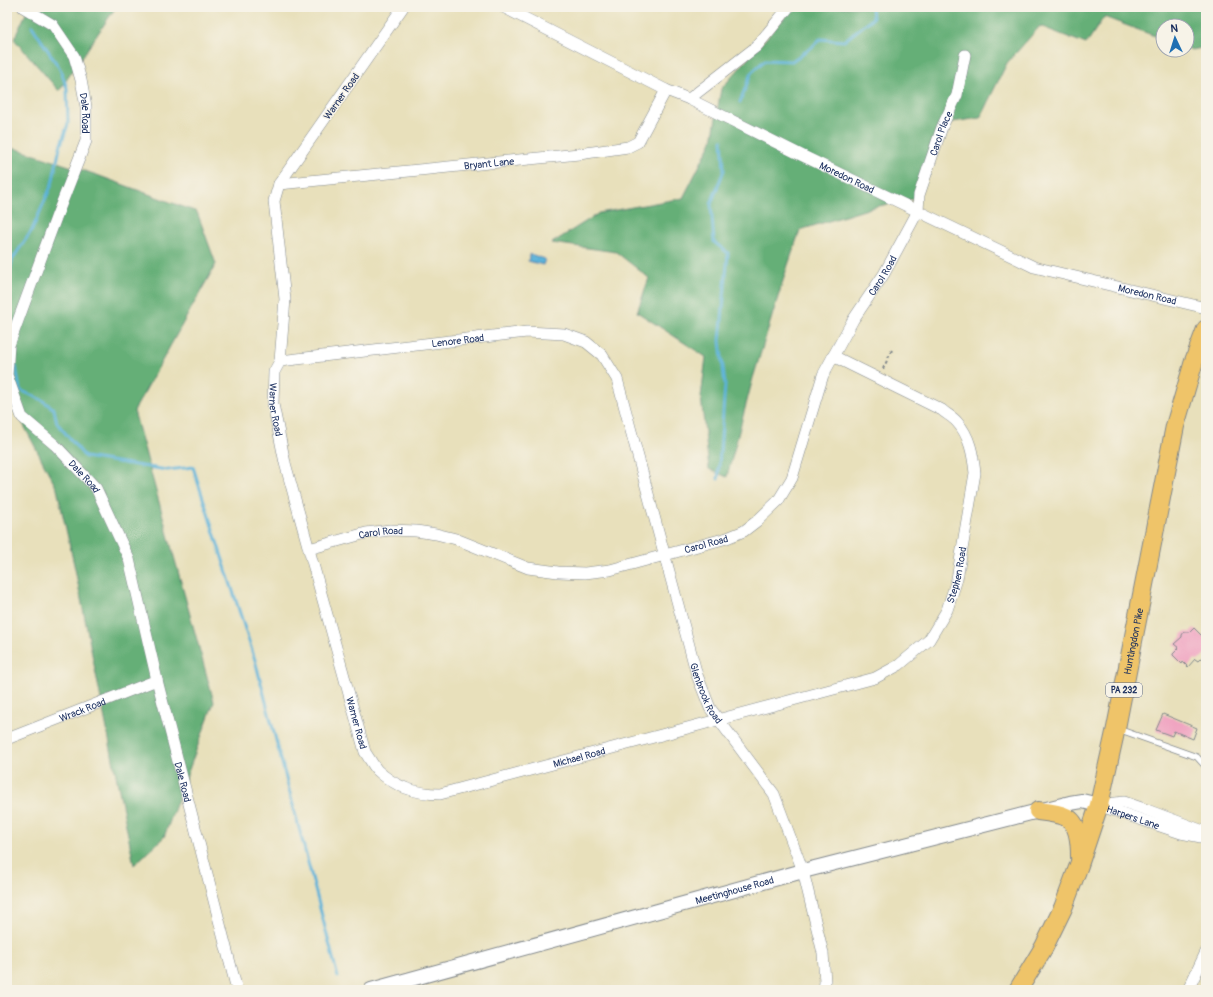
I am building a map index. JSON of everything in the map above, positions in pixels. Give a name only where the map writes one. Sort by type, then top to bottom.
[{"type":"main road","name":"Huntingdon Pike","points":[[1018,990],[1044,947],[1063,908],[1099,806],[1116,728],[1175,426],[1194,361],[1206,329]]},
{"type":"main road","points":[[1038,811],[1067,817],[1072,822],[1079,840],[1079,865]]},
{"type":"street","name":"Dale Road","points":[[23,7],[53,25],[74,56],[81,80],[86,108],[86,141],[9,345],[7,375],[22,418],[55,445],[96,488],[129,559],[157,680],[237,990]]},
{"type":"street","name":"Warner Road","points":[[404,7],[279,184],[274,201],[286,299],[280,361],[274,372],[273,404],[285,463],[365,752],[377,770],[411,791],[425,794],[440,794]]},
{"type":"street","name":"Moredon Road","points":[[502,7],[666,90],[688,99],[1034,267],[1206,308]]},
{"type":"street","points":[[688,99],[756,47],[789,7]]},
{"type":"street","name":"Carol Place","points":[[918,211],[919,195],[942,127],[957,95],[965,55]]},
{"type":"street","name":"Bryant Lane","points":[[279,184],[579,154],[628,147],[638,142],[666,90]]},
{"type":"street","name":"Carol Road","points":[[309,549],[366,533],[390,530],[416,531],[456,539],[528,568],[558,572],[585,573],[610,570],[664,556],[728,538],[744,530],[757,521],[778,500],[792,478],[823,375],[853,320],[884,274],[918,211]]},
{"type":"street","name":"Lenore Road","points":[[280,361],[527,332],[564,334],[586,342],[602,355],[617,379]]},
{"type":"street","name":"Stephen Road","points":[[718,719],[875,678],[899,665],[929,640],[947,610],[957,579],[975,473],[973,456],[968,440],[957,422],[942,410],[832,356]]},
{"type":"street","name":"Glenbrook Road","points":[[617,379],[697,675],[710,708],[774,794],[803,871],[824,953],[824,990]]},
{"type":"street","name":"Wrack Road","points":[[7,739],[157,680]]},
{"type":"street","name":"Michael Road","points":[[440,794],[718,719]]},
{"type":"street","name":"Meetinghouse Road","points":[[371,990],[803,871],[1038,811],[1082,801],[1099,806]]},
{"type":"street","name":"Harpers Lane","points":[[1099,806],[1124,802],[1206,832]]},
{"type":"street","name":"Harpers Lane","points":[[1099,806],[1181,833],[1206,838]]},
{"type":"street","points":[[1188,990],[1206,952]]},
{"type":"lane","points":[[1116,728],[1197,757],[1206,767]]},
{"type":"path","points":[[881,372],[892,350]]},
{"type":"green space","points":[[29,7],[116,7],[59,91],[14,39]]},
{"type":"green space","points":[[794,7],[1206,7],[1206,47],[1195,49],[1195,18],[1155,18],[1155,36],[1104,17],[1086,44],[1040,26],[1007,63],[980,118],[939,124],[913,199],[874,207],[800,230],[753,378],[727,477],[709,469],[701,397],[706,357],[637,312],[649,278],[616,252],[552,243],[599,213],[683,198],[712,141],[721,89]]},
{"type":"green space","points":[[14,148],[97,175],[197,212],[216,264],[134,411],[214,702],[164,837],[134,865],[75,569],[57,489],[7,393],[7,156]]},
{"type":"water","points":[[530,254],[545,259],[543,265],[528,261]]},
{"type":"building","points":[[1194,628],[1206,640],[1206,653],[1198,661],[1195,659],[1188,667],[1183,662],[1182,664],[1173,655],[1179,648],[1174,644],[1182,637],[1184,632],[1190,632]]},
{"type":"building","points":[[1163,714],[1197,728],[1193,739],[1174,731],[1172,736],[1156,730]]},
{"type":"waterway","points":[[740,102],[751,73],[765,60],[792,61],[812,47],[820,39],[844,41],[873,18],[872,7]]},
{"type":"waterway","points":[[7,287],[12,260],[32,230],[52,184],[60,147],[68,124],[67,88],[60,69],[32,26]]},
{"type":"waterway","points":[[718,479],[725,385],[720,341],[728,253],[714,242],[711,204],[724,170],[722,140]]},
{"type":"waterway","points":[[11,361],[16,367],[20,390],[42,400],[54,409],[57,423],[85,457],[167,470],[193,467],[255,660],[338,977]]}]
